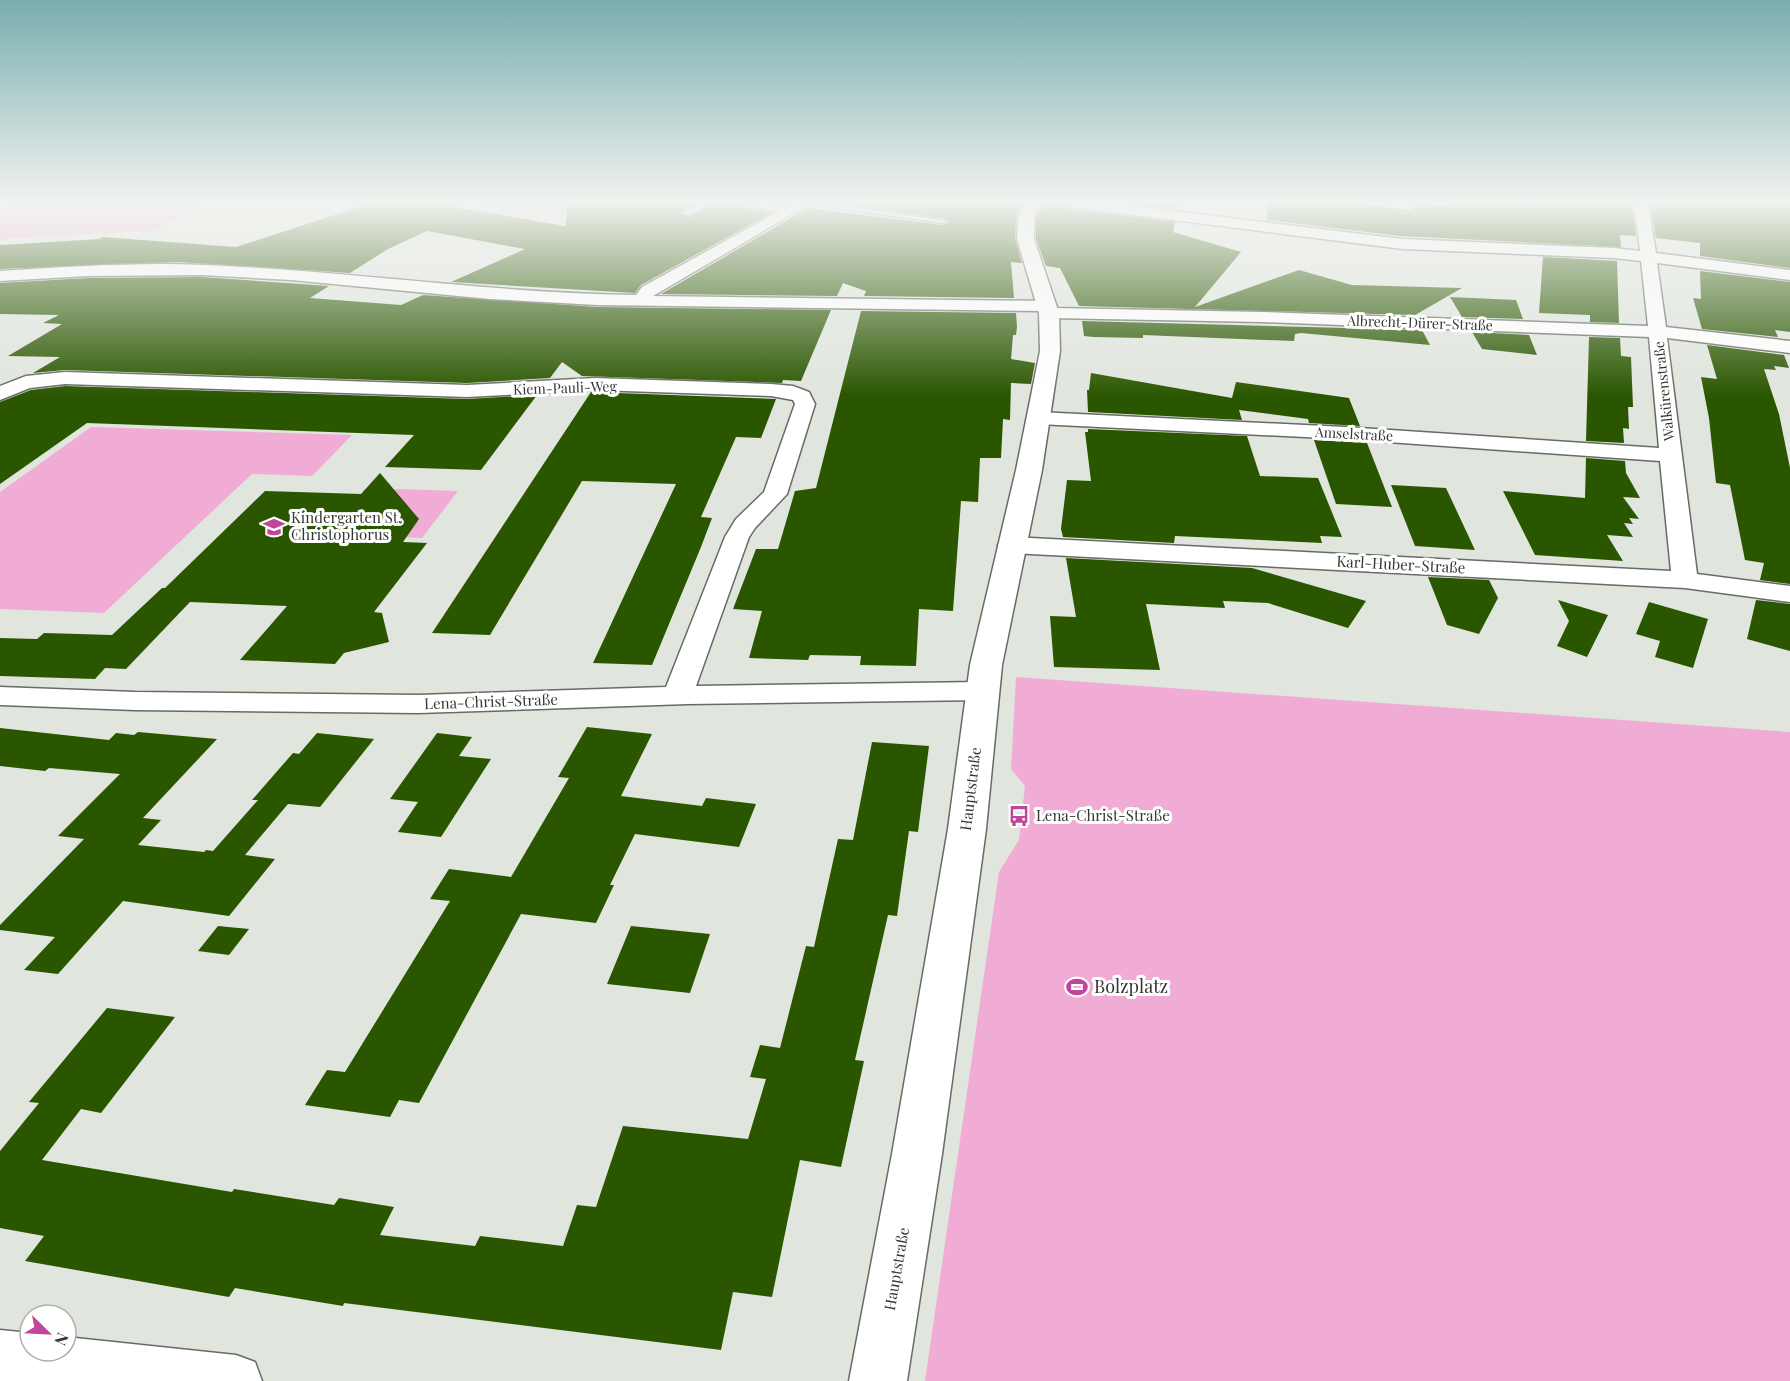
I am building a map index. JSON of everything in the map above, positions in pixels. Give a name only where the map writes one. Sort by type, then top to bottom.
[{"type":"street","points":[[640,301],[648,291],[690,267]]},
{"type":"street","name":"Hauptstraße","points":[[878,1381],[917,1154],[967,829],[982,691],[1011,545],[1029,470],[1050,351],[1048,309],[1034,267]]},
{"type":"street","name":"Walkürenstraße","points":[[1649,267],[1685,580]]},
{"type":"street","points":[[1730,267],[1790,275]]},
{"type":"street","name":"Albrecht-Dürer-Straße","points":[[0,276],[88,271],[218,270],[490,294],[640,301],[1048,309],[1657,332],[1790,347]]},
{"type":"street","name":"Kiem-Pauli-Weg","points":[[0,394],[26,382],[65,378],[467,390],[595,384],[793,392],[802,396],[805,404],[775,494],[745,524],[736,537],[678,695]]},
{"type":"street","name":"Amselstraße","points":[[1038,418],[1356,434],[1670,455]]},
{"type":"street","name":"Karl-Huber-Straße","points":[[1011,545],[1685,580],[1790,594]]},
{"type":"street","name":"Lena-Christ-Straße","points":[[0,696],[135,701],[418,704],[678,695],[982,691]]},
{"type":"street","points":[[0,1356],[236,1381]]},
{"type":"shaded area","points":[[91,427],[352,435],[312,476],[252,474],[104,613],[0,609],[0,492]]},
{"type":"shaded area","points":[[397,489],[458,491],[422,538],[344,534],[387,492]]},
{"type":"shaded area","points":[[1016,677],[1790,732],[1790,1381],[925,1381],[999,872],[1019,840],[1025,786],[1011,769]]},
{"type":"building","points":[[0,267],[40,267],[0,269]]},
{"type":"building","points":[[264,267],[359,267],[350,273]]},
{"type":"building","points":[[484,267],[673,267],[641,285],[635,293],[451,282]]},
{"type":"building","points":[[706,267],[1011,267],[1014,298],[864,296],[866,291],[843,283],[837,296],[661,294]]},
{"type":"building","points":[[1056,267],[1228,267],[1195,307],[1299,270],[1352,285],[1462,288],[1415,315],[1079,306],[1060,268]]},
{"type":"building","points":[[1542,267],[1617,267],[1619,323],[1590,322],[1590,315],[1539,313]]},
{"type":"building","points":[[1700,271],[1790,282],[1790,332],[1775,330],[1778,337],[1702,329],[1693,298],[1701,299]]},
{"type":"building","points":[[202,277],[329,286],[310,298],[401,305],[423,295],[597,307],[831,310],[801,381],[783,380],[782,383],[582,376],[562,362],[550,378],[467,383],[65,370],[33,373],[60,357],[8,356],[62,324],[43,323],[59,315],[0,314],[0,283],[88,278]]},
{"type":"building","points":[[1450,297],[1516,300],[1523,319],[1462,317]]},
{"type":"building","points":[[861,311],[1016,313],[1017,327],[1016,335],[1013,335],[1011,359],[1035,363],[1031,384],[1011,383],[1010,420],[1003,419],[1001,458],[980,458],[978,502],[961,501],[953,611],[919,609],[916,666],[860,665],[861,656],[810,655],[808,660],[749,658],[762,611],[733,609],[756,549],[778,549],[795,491],[816,488]]},
{"type":"building","points":[[1082,321],[1422,330],[1430,345],[1301,333],[1295,334],[1294,341],[1143,335],[1143,338],[1094,337],[1084,336]]},
{"type":"building","points":[[1472,332],[1529,335],[1537,355],[1482,349]]},
{"type":"building","points":[[1589,337],[1620,338],[1621,356],[1631,357],[1633,407],[1628,407],[1629,429],[1623,428],[1624,443],[1586,441]]},
{"type":"building","points":[[1707,345],[1784,355],[1789,368],[1774,366],[1776,370],[1764,369],[1779,414],[1790,468],[1790,584],[1760,580],[1764,563],[1745,560],[1730,485],[1716,483],[1709,418],[1701,377],[1717,379]]},
{"type":"building","points":[[1091,373],[1232,398],[1236,382],[1349,398],[1360,426],[1309,423],[1308,419],[1239,410],[1242,420],[1088,412],[1087,390],[1089,390]]},
{"type":"building","points":[[65,386],[467,399],[537,395],[481,470],[385,467],[414,435],[87,423],[0,484],[0,402],[31,390]]},
{"type":"building","points":[[591,392],[776,399],[761,438],[736,437],[701,517],[712,518],[652,665],[593,663],[676,484],[582,481],[490,635],[432,633]]},
{"type":"building","points":[[1088,429],[1247,436],[1260,476],[1318,478],[1342,537],[1320,536],[1322,543],[1175,536],[1174,543],[1063,537],[1061,529],[1067,480],[1091,481],[1085,432],[1088,432]]},
{"type":"building","points":[[1314,440],[1367,443],[1392,507],[1336,504]]},
{"type":"building","points":[[1586,458],[1625,461],[1626,473],[1640,498],[1623,497],[1639,519],[1629,518],[1633,524],[1624,523],[1633,537],[1607,535],[1623,561],[1535,555],[1503,491],[1585,498]]},
{"type":"building","points":[[380,473],[419,519],[403,542],[427,543],[374,612],[382,613],[389,642],[344,653],[335,664],[240,660],[287,606],[190,602],[126,669],[105,668],[95,679],[0,676],[0,638],[37,639],[44,633],[112,635],[162,588],[165,588],[265,491],[361,494]]},
{"type":"building","points":[[1391,485],[1446,488],[1475,550],[1415,546]]},
{"type":"building","points":[[1066,558],[1252,568],[1366,601],[1348,628],[1268,603],[1223,601],[1225,608],[1146,604],[1160,670],[1054,667],[1050,616],[1076,617]]},
{"type":"building","points":[[1428,577],[1489,580],[1498,598],[1479,634],[1447,625]]},
{"type":"building","points":[[1558,600],[1608,615],[1587,657],[1557,646],[1569,621]]},
{"type":"building","points":[[1756,600],[1790,604],[1790,651],[1747,639]]},
{"type":"building","points":[[1649,602],[1708,619],[1693,668],[1655,657],[1660,641],[1636,634]]},
{"type":"building","points":[[587,727],[652,734],[621,796],[702,806],[706,798],[756,804],[739,847],[635,834],[610,885],[614,885],[596,923],[521,914],[419,1103],[399,1100],[390,1117],[305,1105],[327,1070],[345,1072],[450,901],[430,899],[449,869],[511,877],[569,778],[558,777]]},
{"type":"building","points":[[0,728],[109,740],[116,733],[134,735],[138,732],[217,739],[143,818],[161,820],[138,845],[204,852],[213,851],[258,800],[252,800],[293,753],[299,754],[317,733],[374,739],[320,807],[288,804],[245,855],[275,859],[229,916],[123,901],[58,974],[24,970],[55,937],[0,930],[0,925],[84,839],[58,836],[120,774],[49,768],[45,771],[0,766]]},
{"type":"building","points":[[437,733],[472,737],[459,756],[491,759],[441,837],[398,832],[418,802],[390,799]]},
{"type":"building","points":[[872,742],[929,746],[918,832],[909,831],[897,916],[888,915],[855,1060],[864,1061],[841,1167],[800,1160],[772,1297],[733,1292],[721,1350],[344,1303],[343,1306],[235,1288],[229,1297],[25,1261],[44,1236],[0,1228],[0,1151],[39,1103],[29,1102],[107,1008],[175,1017],[101,1113],[81,1109],[42,1160],[232,1192],[234,1189],[334,1205],[339,1198],[394,1207],[380,1235],[475,1246],[480,1236],[563,1246],[577,1205],[596,1207],[623,1126],[748,1139],[766,1079],[750,1077],[760,1045],[780,1048],[806,946],[814,947],[838,839],[853,840]]},
{"type":"building","points":[[218,926],[249,929],[229,955],[198,951]]},
{"type":"building","points":[[631,926],[710,934],[690,993],[607,984]]},
{"type":"place","name":"Kindergarten St. Christophorus","points":[[274,527]]},
{"type":"place","name":"Lena-Christ-Straße","points":[[1019,816]]},
{"type":"place","name":"Bolzplatz","points":[[1077,987]]}]
